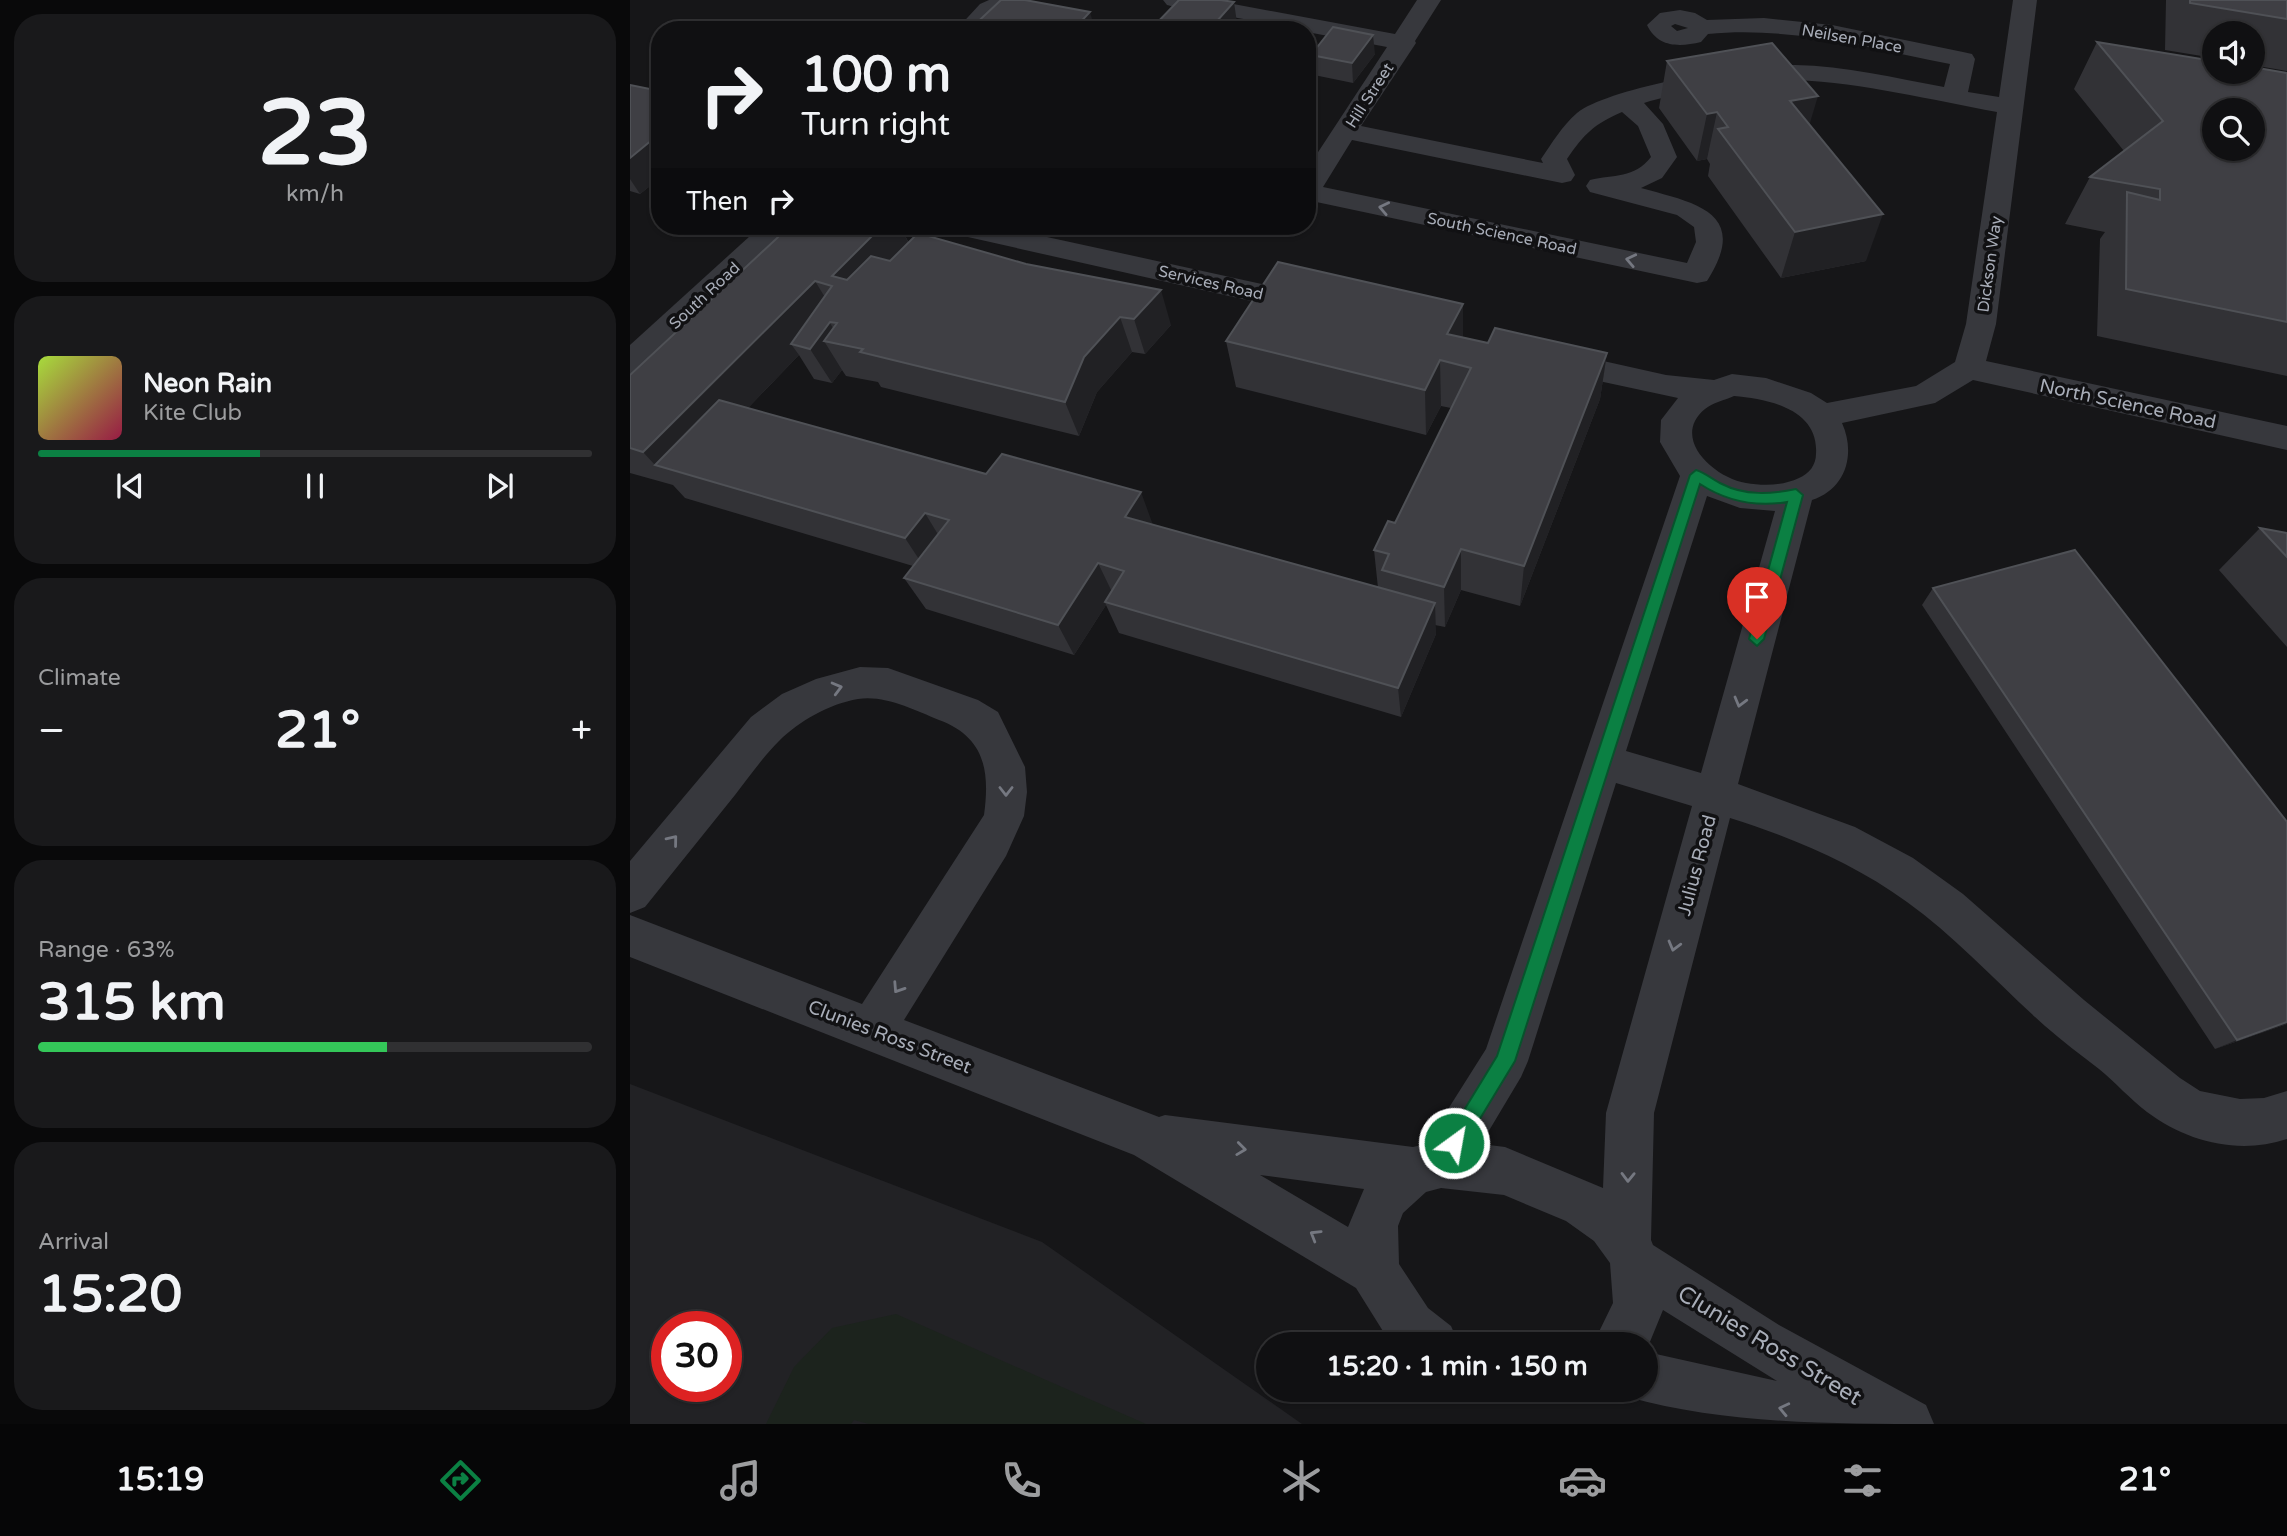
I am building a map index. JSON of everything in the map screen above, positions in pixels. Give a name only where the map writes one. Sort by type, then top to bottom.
[{"type":"street","points":[[977,21],[988,9],[1009,0]]},
{"type":"street","points":[[1175,0],[1287,21]]},
{"type":"street","name":"Hill Street","points":[[1316,177],[1429,0]]},
{"type":"street","name":"Dickson Way","points":[[1969,368],[1981,324],[2025,0]]},
{"type":"street","name":"Neilsen Place","points":[[1701,28],[1736,23],[1775,25],[1963,59],[1954,96]]},
{"type":"street","points":[[1316,26],[1404,43]]},
{"type":"street","points":[[1562,175],[1555,159],[1569,137],[1588,117],[1650,93],[1751,75],[1795,72],[1859,79],[2010,107]]},
{"type":"street","points":[[1345,131],[1562,175],[1600,186],[1624,186],[1641,181],[1657,170],[1664,157],[1654,130],[1643,113],[1623,102]]},
{"type":"street","name":"South Science Road","points":[[1316,193],[1697,274],[1710,242],[1706,223],[1687,209],[1600,186]]},
{"type":"street","name":"South Road","points":[[630,363],[767,235]]},
{"type":"street","name":"Services Road","points":[[999,235],[1329,309]]},
{"type":"street","points":[[1531,355],[1667,386],[1710,390]]},
{"type":"street","points":[[1819,416],[1924,396],[1969,368]]},
{"type":"street","name":"North Science Road","points":[[1969,368],[2287,438]]},
{"type":"street","points":[[1732,385],[1756,385],[1781,391],[1802,401],[1819,416],[1829,430],[1834,446],[1832,461],[1825,475],[1813,486],[1796,495],[1771,499],[1744,497],[1718,489],[1696,475],[1683,460],[1675,443],[1675,426],[1681,411],[1693,398],[1710,390],[1732,385]]},
{"type":"street","points":[[1418,1332],[1393,1303],[1374,1270],[1373,1225],[1386,1196],[1427,1167],[1505,1061],[1696,475]]},
{"type":"street","name":"Julius Road","points":[[1628,1332],[1634,1323],[1639,1303],[1631,1252],[1630,1113],[1796,495]]},
{"type":"street","points":[[630,893],[765,729],[796,706],[829,690],[860,683],[888,684],[964,712],[984,724],[1004,767],[1007,792],[1004,816],[991,843],[872,1028]]},
{"type":"street","points":[[1603,762],[1805,824],[1874,857],[1926,891],[2016,967],[2061,1010],[2173,1102],[2212,1119],[2233,1123],[2271,1121],[2287,1115]]},
{"type":"street","name":"Clunies Ross Street","points":[[630,936],[1149,1137],[1374,1270]]},
{"type":"street","name":"Clunies Ross Street","points":[[1149,1137],[1427,1167],[1505,1171],[1583,1204],[1612,1223],[1631,1252],[1761,1343],[1907,1424]]},
{"type":"street","name":"Clunies Ross Street","points":[[1658,1380],[1850,1424]]},
{"type":"shaded area","points":[[630,1084],[1042,1242],[1256,1392],[1256,1402],[1271,1402],[1302,1424],[630,1424]]},
{"type":"shaded area","points":[[896,1314],[1146,1424],[869,1424],[854,1420],[851,1424],[766,1424],[794,1367],[832,1328]]},
{"type":"building","points":[[1001,0],[1025,0],[1090,12],[1082,21],[979,21]]},
{"type":"building","points":[[1179,0],[1234,2],[1217,21],[1159,21]]},
{"type":"building","points":[[2190,0],[2287,0],[2287,19],[2190,3]]},
{"type":"building","points":[[1333,27],[1373,35],[1352,63],[1316,56],[1316,49]]},
{"type":"building","points":[[2097,42],[2202,59],[2202,84],[2265,84],[2265,69],[2287,73],[2287,322],[2126,289],[2127,192],[2160,200],[2160,189],[2090,177],[2163,121]]},
{"type":"building","points":[[1772,43],[1818,96],[1790,101],[1883,214],[1795,232],[1718,129],[1728,127],[1717,112],[1707,114],[1667,61]]},
{"type":"building","points":[[630,85],[651,89],[651,141],[630,158]]},
{"type":"building","points":[[780,235],[873,235],[832,276],[847,280],[871,256],[890,261],[916,235],[925,235],[1026,264],[1161,290],[1134,319],[1120,317],[1084,357],[1065,402],[824,341],[837,323],[830,322],[810,349],[791,344],[832,286],[815,281],[643,452],[630,448],[630,375]]},
{"type":"building","points":[[1278,262],[1463,304],[1447,334],[1488,343],[1495,328],[1607,353],[1524,566],[1461,549],[1444,587],[1382,570],[1389,554],[1374,550],[1388,521],[1395,523],[1471,368],[1440,360],[1425,390],[1226,341]]},
{"type":"building","points":[[719,400],[986,474],[1002,454],[1141,492],[1125,517],[1435,603],[1398,688],[1105,602],[1124,571],[1098,563],[1058,625],[904,578],[949,520],[925,513],[905,538],[655,465]]},
{"type":"building","points":[[2260,528],[2287,533],[2287,557]]},
{"type":"building","points":[[2075,550],[2287,822],[2287,1022],[2237,1040],[1933,588]]},
{"type":"route","points":[[1454,1143],[1505,1061],[1696,475],[1718,489],[1744,497],[1771,499],[1796,495],[1757,639]]}]
